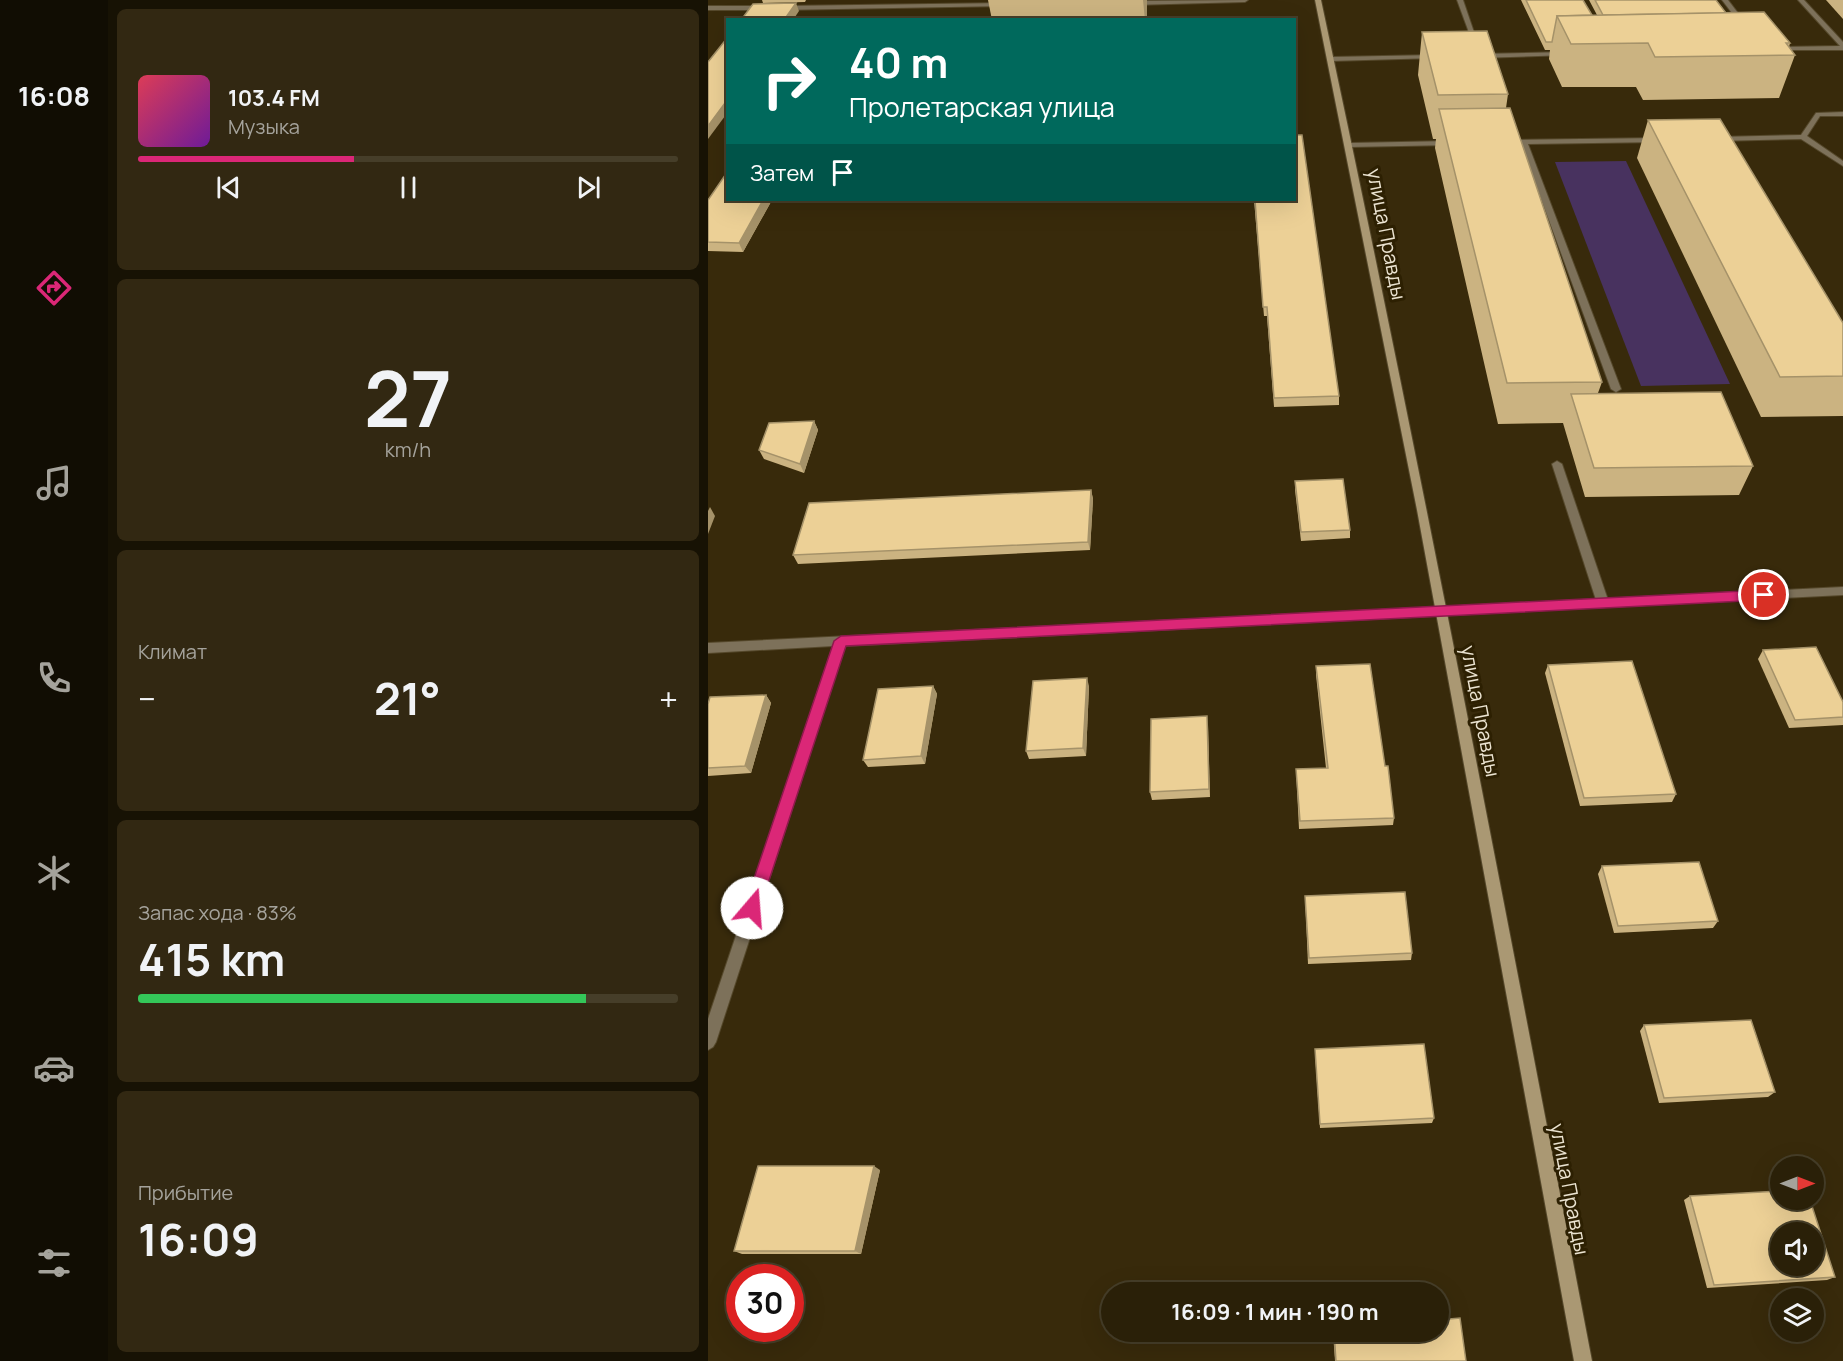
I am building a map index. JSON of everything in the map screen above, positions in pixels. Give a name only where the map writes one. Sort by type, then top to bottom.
[{"type":"street","points":[[1128,3],[1245,0]]},
{"type":"street","name":"улица Правды","points":[[1318,0],[1350,145],[1443,612],[1582,1361]]},
{"type":"street","points":[[1460,0],[1481,56]]},
{"type":"street","points":[[1725,0],[1751,33]]},
{"type":"street","points":[[1802,0],[1843,47]]},
{"type":"street","points":[[708,8],[1016,5]]},
{"type":"street","points":[[1764,49],[1843,47]]},
{"type":"street","points":[[1469,56],[1576,54]]},
{"type":"street","points":[[1331,59],[1446,56]]},
{"type":"street","points":[[1803,137],[1818,114],[1843,114]]},
{"type":"street","points":[[1703,139],[1803,137],[1843,164]]},
{"type":"street","points":[[1726,138],[1732,148]]},
{"type":"street","points":[[1501,142],[1667,140]]},
{"type":"street","points":[[1524,142],[1616,389]]},
{"type":"street","points":[[1350,145],[1454,143]]},
{"type":"street","points":[[1557,464],[1603,603]]},
{"type":"street","points":[[708,648],[1843,591]]},
{"type":"street","points":[[708,1042],[841,641]]},
{"type":"shaded area","points":[[1626,161],[1730,384],[1641,386],[1555,162]]},
{"type":"building","points":[[1526,0],[1583,0],[1592,15],[1557,16],[1552,42],[1546,42]]},
{"type":"building","points":[[1595,0],[1716,0],[1726,13],[1603,15]]},
{"type":"building","points":[[796,3],[785,18],[742,18],[753,4]]},
{"type":"building","points":[[1764,12],[1790,43],[1786,43],[1795,55],[1655,57],[1648,43],[1571,44],[1557,16]]},
{"type":"building","points":[[1487,31],[1508,94],[1438,95],[1422,32]]},
{"type":"building","points":[[726,40],[726,102],[708,126],[708,62]]},
{"type":"building","points":[[1510,108],[1602,382],[1507,383],[1439,109]]},
{"type":"building","points":[[1720,119],[1843,323],[1843,376],[1780,377],[1648,120]]},
{"type":"building","points":[[1296,135],[1302,135],[1339,396],[1274,398],[1267,307],[1263,307],[1255,201],[1296,201]]},
{"type":"building","points":[[726,174],[726,201],[762,201],[739,243],[708,242],[708,200]]},
{"type":"building","points":[[1721,392],[1753,466],[1594,468],[1571,394]]},
{"type":"building","points":[[814,421],[800,464],[759,450],[769,423]]},
{"type":"building","points":[[1343,479],[1350,530],[1301,532],[1295,481]]},
{"type":"building","points":[[1091,490],[1088,542],[793,555],[809,503]]},
{"type":"building","points":[[1816,647],[1843,702],[1843,717],[1795,720],[1763,650]]},
{"type":"building","points":[[1632,661],[1676,794],[1584,798],[1548,665]]},
{"type":"building","points":[[1370,664],[1385,766],[1388,766],[1394,818],[1300,821],[1296,769],[1328,768],[1316,666]]},
{"type":"building","points":[[1087,678],[1083,748],[1026,751],[1033,681]]},
{"type":"building","points":[[933,686],[921,756],[863,760],[878,689]]},
{"type":"building","points":[[766,695],[745,766],[708,768],[708,704],[710,697]]},
{"type":"building","points":[[1207,716],[1209,789],[1150,792],[1151,719]]},
{"type":"building","points":[[1699,862],[1718,921],[1618,926],[1602,866]]},
{"type":"building","points":[[1405,892],[1412,953],[1309,958],[1305,896]]},
{"type":"building","points":[[1751,1020],[1775,1092],[1664,1098],[1644,1025]]},
{"type":"building","points":[[1424,1044],[1434,1118],[1320,1124],[1315,1049]]},
{"type":"building","points":[[758,1166],[874,1166],[855,1251],[734,1251]]},
{"type":"building","points":[[1770,1192],[1770,1210],[1813,1210],[1817,1222],[1770,1222],[1770,1276],[1824,1276],[1824,1243],[1835,1277],[1714,1285],[1690,1196]]},
{"type":"building","points":[[1460,1318],[1466,1361],[1336,1361],[1335,1342],[1449,1342],[1449,1319]]},
{"type":"route","points":[[752,908],[841,641],[1764,595]]}]
